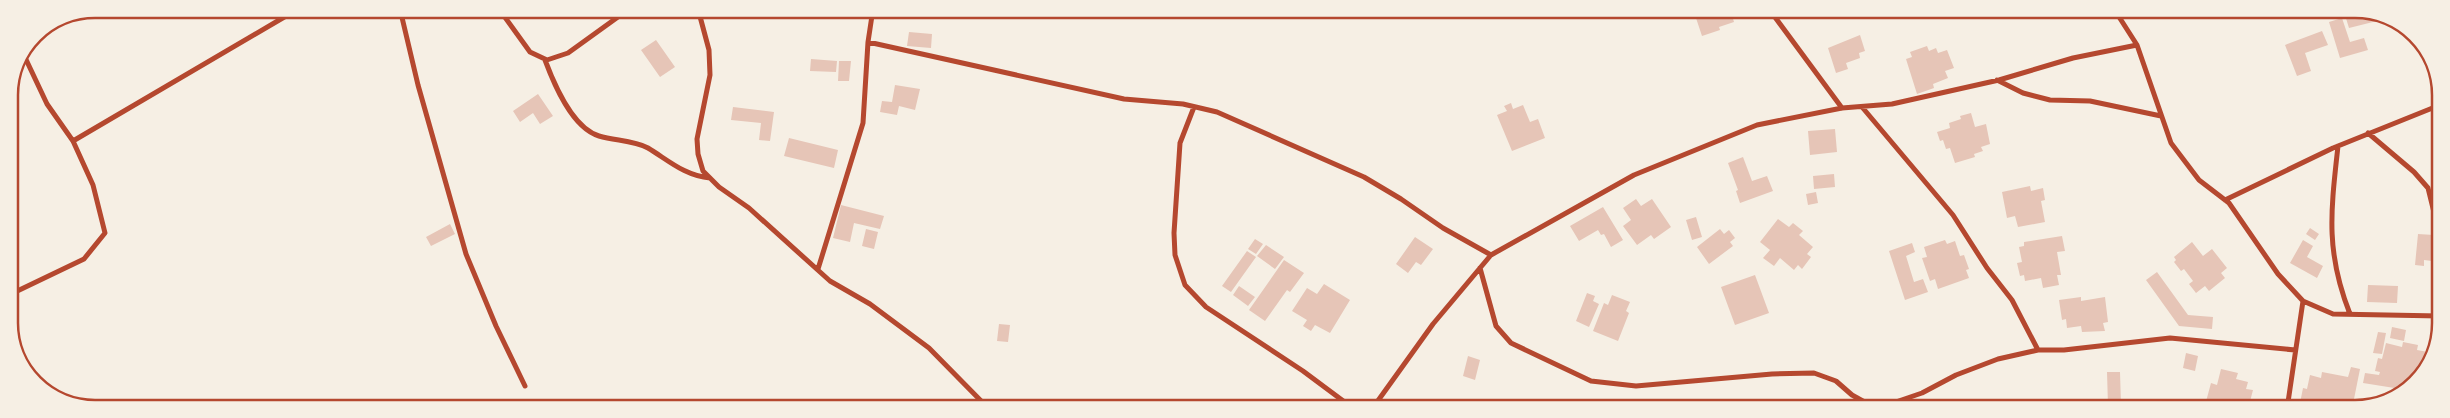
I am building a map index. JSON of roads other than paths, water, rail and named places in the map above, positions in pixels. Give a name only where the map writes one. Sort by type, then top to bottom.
[{"type":"street","points":[[73,141],[283,18]]},
{"type":"street","points":[[402,18],[418,85],[466,254],[496,326],[525,386]]},
{"type":"street","points":[[505,18],[530,52],[545,60],[554,85],[575,118],[586,130],[599,136],[623,140],[647,148],[667,162],[698,177],[710,178]]},
{"type":"street","points":[[545,60],[568,53],[617,18]]},
{"type":"street","points":[[700,18],[709,50],[710,75],[697,139],[698,154],[703,171],[749,208],[830,281],[870,304],[929,348],[980,400]]},
{"type":"street","points":[[818,270],[863,123],[868,42],[872,18]]},
{"type":"street","points":[[1776,18],[1842,108]]},
{"type":"street","points":[[2120,18],[2137,44],[2171,143],[2199,180],[2224,200],[2278,274],[2302,301],[2333,314],[2432,316]]},
{"type":"street","points":[[868,42],[1124,99],[1194,106],[1217,112],[1364,177],[1401,198],[1443,228],[1491,255]]},
{"type":"street","points":[[1378,400],[1432,324],[1491,255],[1634,175],[1757,124],[1842,108],[1892,104],[1996,80],[2073,58],[2137,44]]},
{"type":"street","points":[[18,291],[84,259],[105,233],[94,184],[73,141],[47,104],[26,59]]},
{"type":"street","points":[[1996,80],[2023,93],[2050,100],[2090,101],[2161,116]]},
{"type":"street","points":[[1194,106],[1180,143],[1174,233],[1175,255],[1185,285],[1206,307],[1303,371],[1342,400]]},
{"type":"street","points":[[1862,107],[1953,215],[1987,268],[2012,300],[2038,350]]},
{"type":"street","points":[[2224,200],[2338,146],[2432,108]]},
{"type":"street","points":[[2368,133],[2414,172],[2428,188],[2432,204]]},
{"type":"street","points":[[2338,146],[2330,219],[2338,285],[2350,314]]},
{"type":"street","points":[[1480,268],[1496,326],[1503,336],[1511,343],[1591,381],[1636,386],[1772,374],[1814,373],[1836,380],[1862,400]]},
{"type":"street","points":[[2288,400],[2302,301]]},
{"type":"street","points":[[1905,400],[1922,394],[1956,375],[1998,359],[2038,350],[2064,350],[2170,338],[2295,350]]}]
